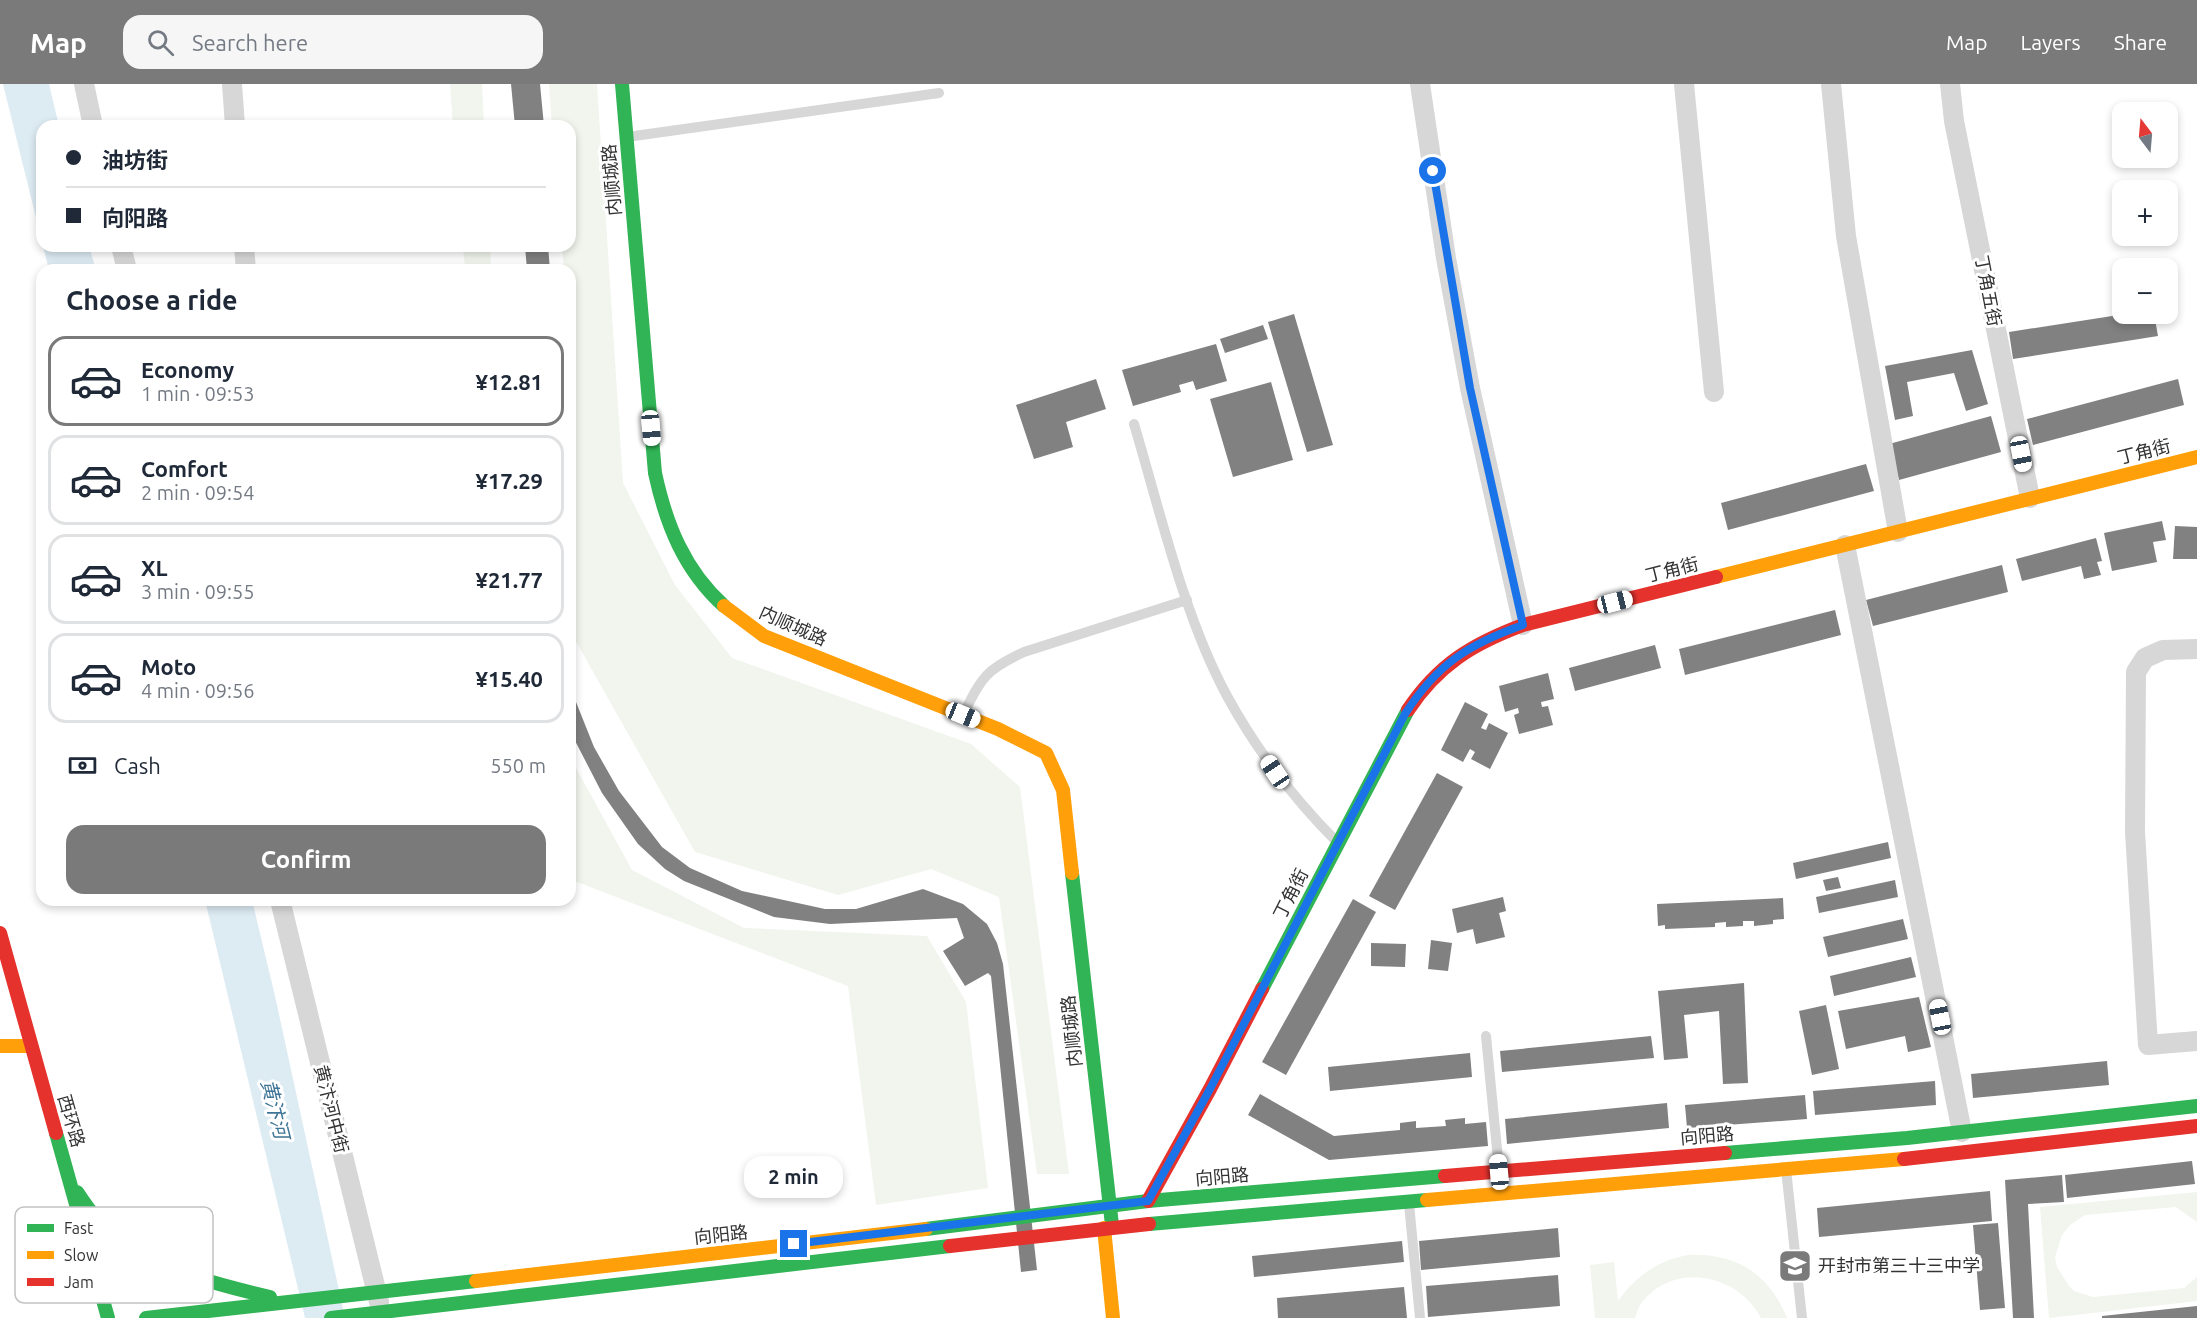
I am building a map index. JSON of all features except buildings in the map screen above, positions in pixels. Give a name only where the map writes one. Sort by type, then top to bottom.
[{"type":"street","points":[[84,84],[92,120]]},
{"type":"street","points":[[232,84],[235,120]]},
{"type":"street","name":"内顺城路","points":[[622,84],[655,473],[666,520],[681,553],[702,583],[740,622],[764,636],[1033,745],[1046,753],[1064,790],[1110,1206],[1104,1228]]},
{"type":"street","points":[[1420,84],[1446,258],[1470,388],[1523,625]]},
{"type":"street","points":[[1684,84],[1714,392]]},
{"type":"street","points":[[1831,84],[1846,236],[1898,532]]},
{"type":"street","name":"丁角五街","points":[[1950,84],[1954,121],[2030,498]]},
{"type":"street","name":"丁角街","points":[[1148,1201],[1210,1089],[1405,714],[1418,694],[1454,657],[1498,634],[1523,625],[2197,458]]},
{"type":"street","points":[[1845,545],[1962,1132]]},
{"type":"street","points":[[2197,649],[2163,650],[2145,658],[2136,672],[2135,832],[2148,1046],[2197,1041]]},
{"type":"street","points":[[1049,794],[1052,762]]},
{"type":"street","name":"黄汴河中街","points":[[281,906],[367,1293],[382,1315]]},
{"type":"street","name":"西环路","points":[[0,933],[15,1022],[8,1050]]},
{"type":"street","name":"西环路","points":[[15,1022],[31,1046],[76,1207]]},
{"type":"street","points":[[8,1050],[31,1046]]},
{"type":"street","name":"向阳路","points":[[146,1318],[817,1242],[1094,1201],[1110,1206],[1962,1132],[2197,1106]]},
{"type":"street","points":[[331,1318],[382,1315],[1104,1228],[1909,1159],[2197,1126]]},
{"type":"street","points":[[68,1179],[88,1207]]},
{"type":"street","name":"内顺城路","points":[[1094,1201],[1104,1228],[1113,1318]]},
{"type":"street","points":[[213,1284],[287,1302]]},
{"type":"street","name":"西环路","points":[[104,1303],[108,1318]]},
{"type":"lane","points":[[626,137],[939,93]]},
{"type":"lane","points":[[1134,424],[1187,600],[1206,651],[1227,695],[1284,786],[1338,843]]},
{"type":"lane","points":[[963,715],[982,679],[1001,663],[1024,652],[1187,600]]},
{"type":"lane","points":[[1486,1036],[1499,1172]]},
{"type":"lane","points":[[1786,1169],[1802,1318]]},
{"type":"lane","points":[[1409,1201],[1420,1318]]},
{"type":"shaded area","points":[[450,84],[482,84],[484,120],[453,120]]},
{"type":"shaded area","points":[[549,84],[597,84],[623,483],[675,585],[732,658],[971,744],[1020,787],[1069,1174],[1037,1174],[999,897],[931,869],[838,895],[695,852],[576,642],[576,264],[564,264],[562,252],[576,252],[576,120],[552,120]]},
{"type":"shaded area","points":[[464,252],[490,252],[491,264],[464,264]]},
{"type":"shaded area","points":[[576,768],[632,870],[744,928],[927,936],[966,1002],[988,1188],[876,1205],[848,986],[576,882]]},
{"type":"shaded area","points":[[2197,1192],[2197,1222],[2176,1207],[2085,1215],[2070,1225],[2062,1235],[2055,1257],[2057,1267],[2069,1286],[2074,1291],[2093,1297],[2184,1288],[2197,1277],[2197,1301],[2049,1318],[2040,1207]]},
{"type":"shaded area","points":[[1688,1255],[1721,1258],[1748,1269],[1771,1289],[1787,1318],[1761,1318],[1751,1303],[1723,1283],[1706,1278],[1689,1277],[1657,1288],[1639,1307],[1635,1318],[1595,1318],[1590,1265],[1614,1262],[1618,1301],[1632,1284],[1648,1271],[1667,1261]]},
{"type":"water","points":[[3,84],[49,84],[58,120],[36,120],[36,218]]},
{"type":"water","points":[[44,252],[91,252],[94,264],[48,264]]},
{"type":"water","name":"黄汴河","points":[[206,906],[253,906],[275,996],[345,1318],[305,1318]]},
{"type":"traffic: fast","points":[[622,84],[655,473],[671,528],[687,562],[724,606]]},
{"type":"traffic: fast","points":[[1262,989],[1408,710]]},
{"type":"traffic: fast","points":[[1072,873],[1112,1225]]},
{"type":"traffic: fast","points":[[1725,1153],[1907,1138],[2197,1106]]},
{"type":"traffic: fast","points":[[56,1133],[77,1207]]},
{"type":"traffic: fast","points":[[926,1229],[1148,1201],[1445,1176]]},
{"type":"traffic: fast","points":[[77,1192],[87,1207]]},
{"type":"traffic: fast","points":[[1149,1224],[1427,1200]]},
{"type":"traffic: fast","points":[[331,1318],[950,1246]]},
{"type":"traffic: fast","points":[[146,1318],[476,1281]]},
{"type":"traffic: fast","points":[[213,1283],[270,1297]]},
{"type":"traffic: fast","points":[[104,1303],[108,1318]]},
{"type":"traffic: slow","points":[[1716,577],[2197,457]]},
{"type":"traffic: slow","points":[[724,606],[764,636],[998,729],[1046,753],[1063,790],[1072,873]]},
{"type":"traffic: slow","points":[[0,1046],[31,1046]]},
{"type":"traffic: slow","points":[[1427,1200],[1904,1159]]},
{"type":"traffic: slow","points":[[1104,1228],[1113,1318]]},
{"type":"traffic: slow","points":[[476,1281],[926,1229]]},
{"type":"traffic: jam","points":[[1408,710],[1419,694],[1444,668],[1472,648],[1505,632],[1523,625],[1716,577]]},
{"type":"traffic: jam","points":[[0,933],[56,1133]]},
{"type":"traffic: jam","points":[[1148,1201],[1262,989]]},
{"type":"traffic: jam","points":[[1904,1159],[2197,1126]]},
{"type":"traffic: jam","points":[[1445,1176],[1725,1153]]},
{"type":"traffic: jam","points":[[950,1246],[1149,1224]]},
{"type":"place","name":"开封市第三十三中学","points":[[1795,1266]]},
{"type":"route","points":[[794,1244],[1148,1201],[1210,1089],[1405,714],[1418,694],[1454,657],[1498,634],[1523,625],[1470,388],[1446,258],[1433,171]]}]
